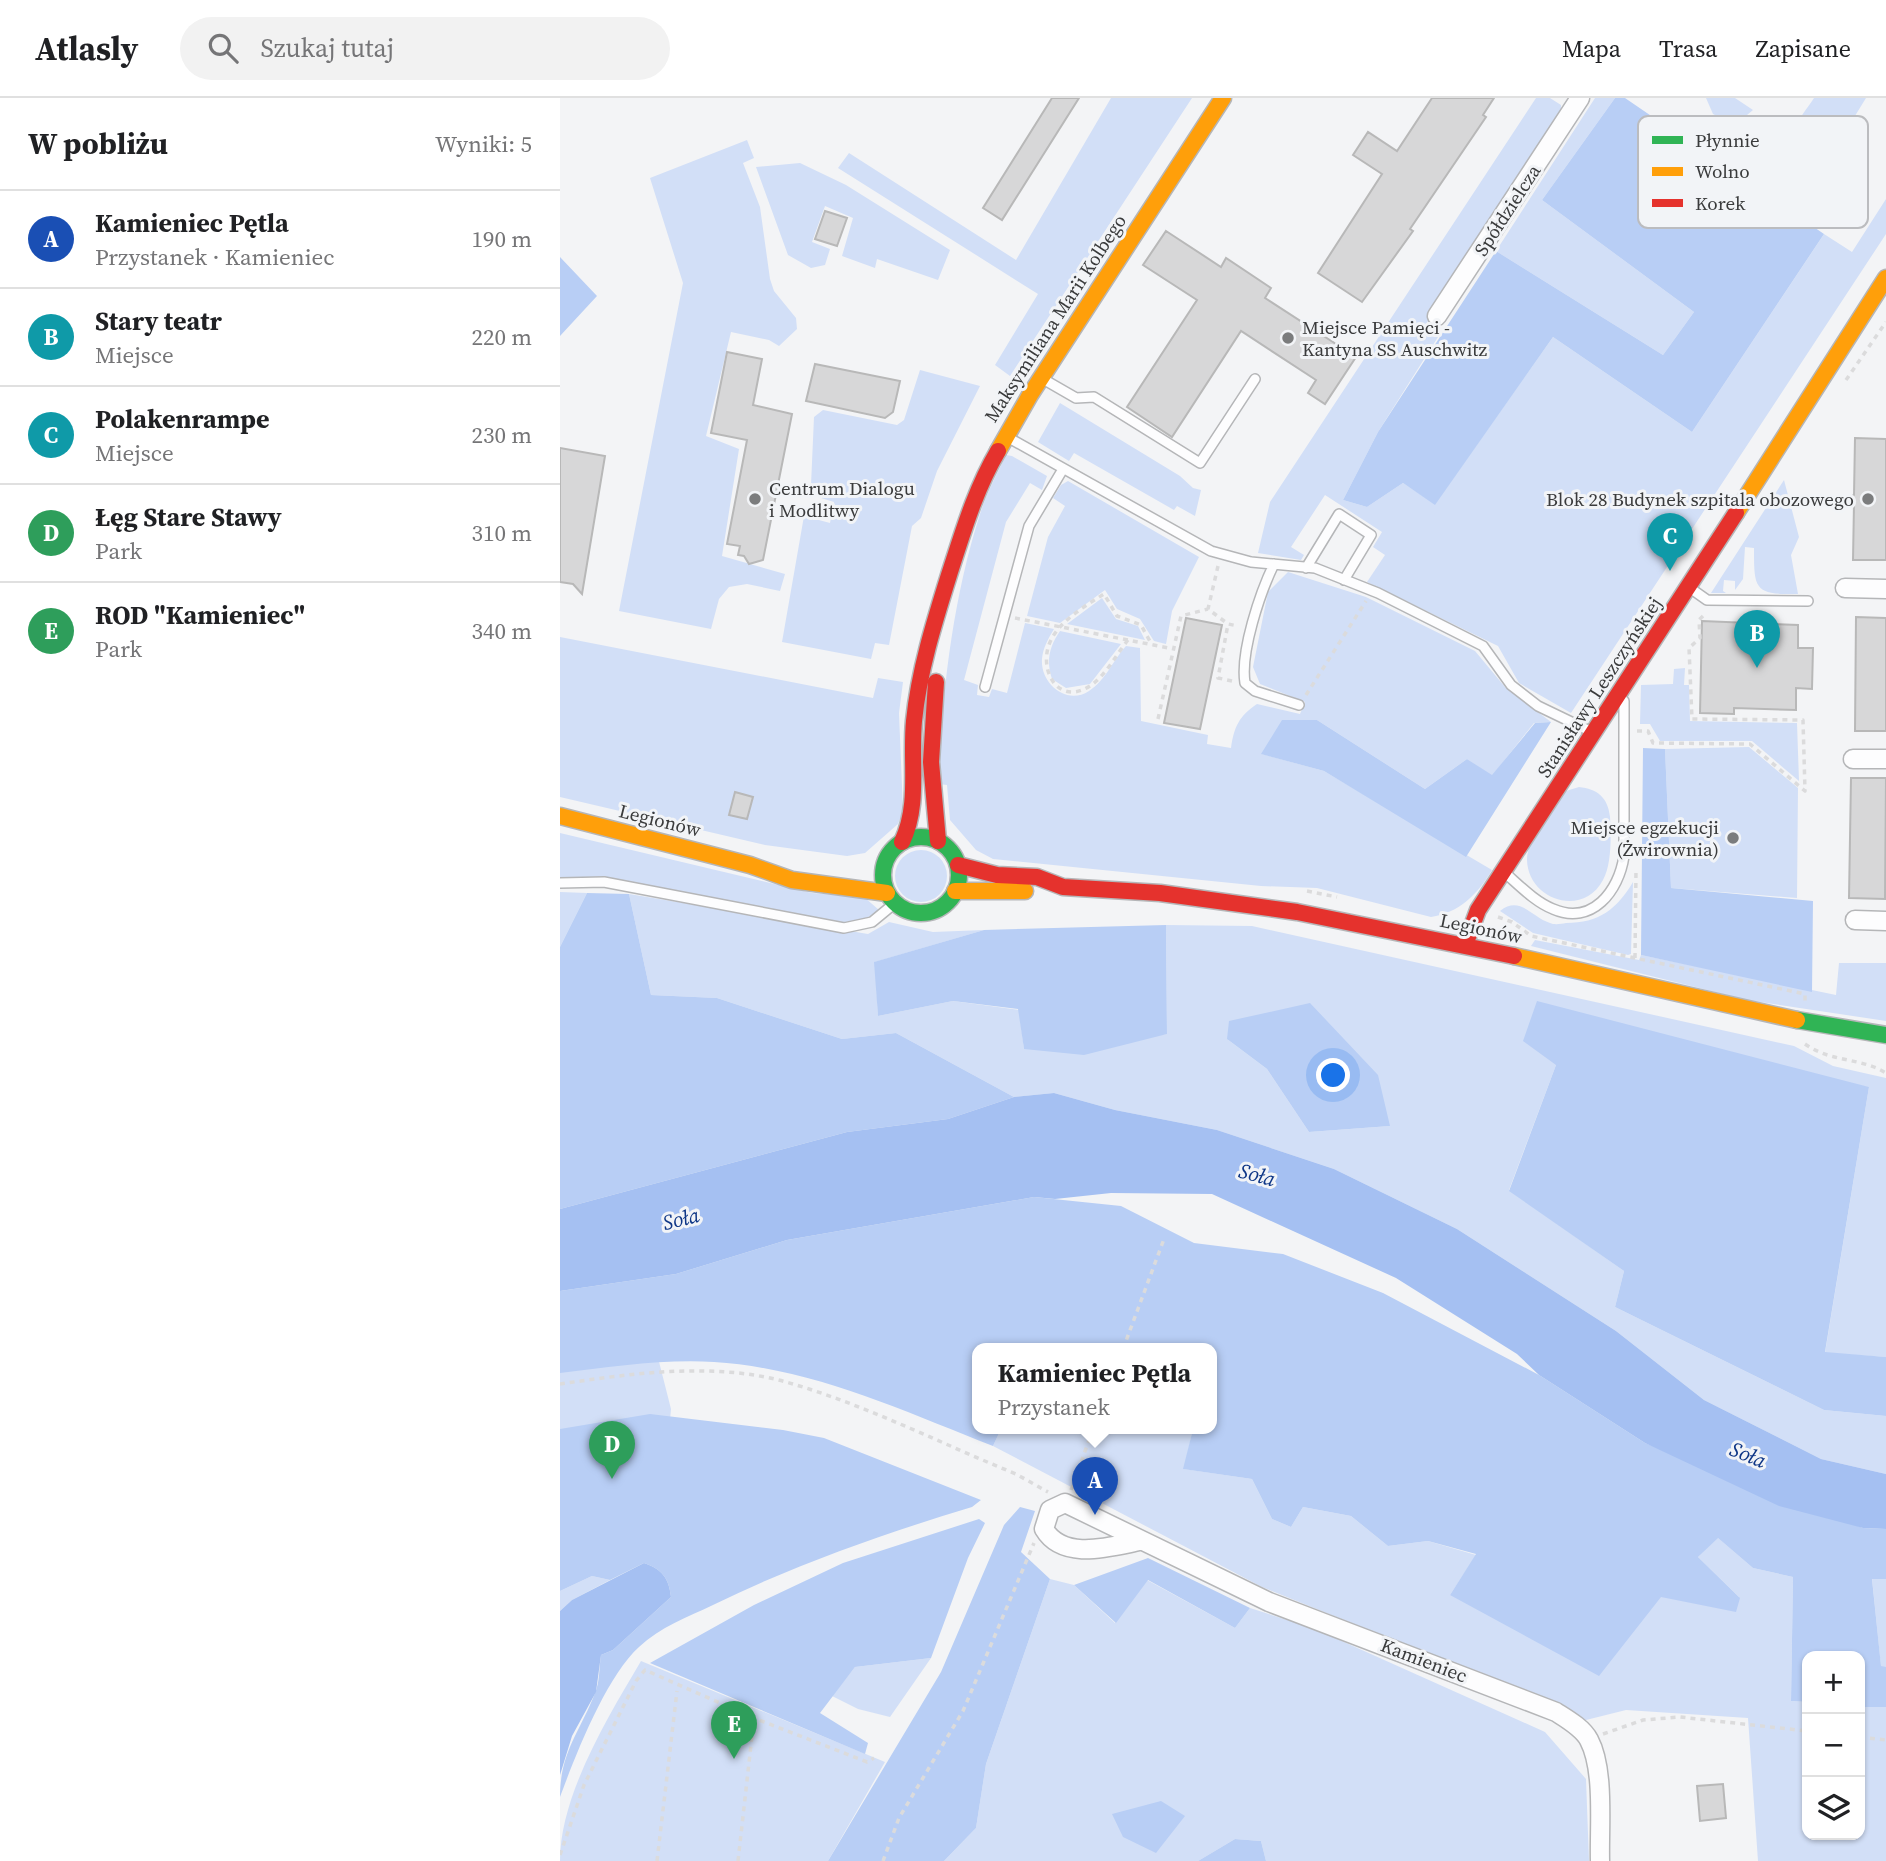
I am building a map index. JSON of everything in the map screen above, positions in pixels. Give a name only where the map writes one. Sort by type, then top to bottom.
[{"type":"street","name":"Maksymiliana Marii Kolbego","points":[[902,842],[912,821],[914,721],[925,656],[974,498],[1005,435],[1223,98]]},
{"type":"street","name":"Spółdzielcza","points":[[1437,316],[1575,100]]},
{"type":"street","name":"Stanisławy Leszczyńskiej","points":[[1465,945],[1478,910],[1624,689],[1886,278]]},
{"type":"street","name":"Maksymiliana Marii Kolbego","points":[[938,841],[931,807],[931,724],[949,575]]},
{"type":"street","points":[[1845,588],[1886,589]]},
{"type":"street","points":[[1853,759],[1886,759]]},
{"type":"street","name":"Legionów","points":[[560,816],[750,865],[792,880],[859,887],[891,898]]},
{"type":"street","points":[[867,866],[887,858],[902,842],[914,838],[938,841],[947,847],[958,865],[955,891],[949,901],[928,912],[916,913],[891,898],[883,882],[887,858]]},
{"type":"street","name":"Legionów","points":[[750,865],[838,869]]},
{"type":"street","name":"Legionów","points":[[958,865],[997,874],[1037,877],[1063,887],[1236,902],[1465,945],[1783,1018],[1886,1035]]},
{"type":"street","name":"Legionów","points":[[955,891],[1041,892],[1063,887]]},
{"type":"street","points":[[1855,920],[1886,921]]},
{"type":"street","points":[[1065,1503],[1050,1510],[1044,1528],[1055,1544],[1073,1549],[1140,1541]]},
{"type":"street","name":"Kamieniec","points":[[1065,1503],[1269,1602],[1556,1712],[1589,1739]]},
{"type":"street","points":[[1589,1739],[1598,1766],[1600,1861]]},
{"type":"lane","points":[[1041,378],[1076,398],[1094,397],[1200,463],[1255,379]]},
{"type":"lane","points":[[1005,435],[1220,554],[1274,565],[1306,568],[1344,579],[1483,646],[1498,663],[1511,685],[1538,706],[1595,733]]},
{"type":"lane","points":[[985,687],[1029,526],[1063,469]]},
{"type":"lane","points":[[1306,568],[1339,514],[1371,535],[1344,579]]},
{"type":"lane","points":[[1274,565],[1264,584],[1243,673],[1245,683],[1255,691],[1299,705]]},
{"type":"lane","points":[[1689,586],[1707,600],[1808,601]]},
{"type":"lane","points":[[1503,871],[1544,904],[1566,913],[1584,913],[1610,894],[1622,871],[1625,856],[1624,689]]},
{"type":"lane","points":[[560,883],[604,883],[844,928],[872,922],[891,898]]},
{"type":"path","points":[[1840,379],[1849,380],[1886,322]]},
{"type":"path","points":[[1209,609],[1220,554]]},
{"type":"path","points":[[1299,705],[1372,591]]},
{"type":"path","points":[[1128,640],[1091,685],[1080,691],[1067,692],[1057,688],[1050,680],[1045,666],[1051,639],[1060,627],[1104,594],[1117,615],[1141,625],[1152,645]]},
{"type":"path","points":[[1637,731],[1648,731],[1653,743],[1750,744],[1805,790],[1803,720],[1692,719],[1689,648],[1700,638],[1699,620],[1711,608],[1713,599]]},
{"type":"path","points":[[1209,609],[1228,624],[1253,629]]},
{"type":"path","points":[[1158,719],[1181,616],[1209,609]]},
{"type":"path","points":[[1005,616],[1174,649]]},
{"type":"path","points":[[1228,624],[1218,678],[1245,683]]},
{"type":"path","points":[[1637,719],[1637,744]]},
{"type":"path","points":[[1635,958],[1636,864]]},
{"type":"path","points":[[1798,1038],[1819,1054],[1874,1066],[1886,1073]]},
{"type":"path","points":[[1125,1343],[1164,1239]]},
{"type":"path","points":[[560,1384],[635,1373],[722,1372],[791,1383],[1016,1474],[1065,1503],[1091,1434]]},
{"type":"path","points":[[883,1861],[899,1818],[963,1711],[1031,1546],[1046,1533]]},
{"type":"path","points":[[560,1855],[584,1784],[636,1681],[645,1670],[754,1718],[867,1762],[874,1758]]},
{"type":"path","points":[[657,1861],[677,1691]]},
{"type":"path","points":[[1589,1739],[1643,1720],[1680,1717],[1802,1730]]},
{"type":"path","points":[[738,1861],[754,1718]]},
{"type":"path","points":[[1865,1738],[1886,1740]]},
{"type":"shaded area","points":[[1111,98],[1192,98],[1010,376],[995,365],[1038,294],[838,168],[849,153],[1016,260]]},
{"type":"shaded area","points":[[1536,98],[1550,98],[1561,105],[1561,110],[1423,329],[1438,337],[1378,432],[1343,500],[1367,507],[1403,483],[1435,504],[1553,337],[1692,432],[1824,234],[1852,252],[1886,199],[1886,234],[1571,713],[1519,683],[1498,646],[1367,582],[1385,555],[1373,547],[1382,532],[1325,495],[1291,547],[1304,555],[1301,560],[1258,553],[1270,502]]},
{"type":"shaded area","points":[[1595,98],[1615,98],[1542,200],[1694,312],[1663,355],[1496,251]]},
{"type":"shaded area","points":[[1615,98],[1625,98],[1651,116],[1638,116],[1638,228],[1815,228],[1824,234],[1692,432],[1553,337],[1435,505],[1403,483],[1367,507],[1343,500],[1378,432],[1496,251],[1663,355],[1694,312],[1542,200]]},
{"type":"shaded area","points":[[1706,98],[1735,98],[1753,110],[1746,116],[1713,114]]},
{"type":"shaded area","points":[[1814,98],[1866,98],[1855,116],[1802,116]]},
{"type":"shaded area","points":[[747,140],[754,158],[743,163],[760,207],[770,279],[774,291],[796,318],[797,329],[779,346],[769,340],[731,332],[706,436],[739,449],[722,556],[785,574],[780,591],[747,584],[729,587],[719,599],[711,629],[619,611],[683,283],[650,178]]},
{"type":"shaded area","points":[[800,163],[846,185],[950,250],[938,280],[877,259],[875,268],[842,256],[853,218],[825,206],[812,242],[830,249],[825,265],[811,268],[788,255],[756,167]]},
{"type":"shaded area","points":[[560,257],[597,296],[560,336]]},
{"type":"shaded area","points":[[920,370],[980,386],[937,471],[921,518],[912,526],[889,645],[875,643],[871,659],[782,642],[804,516],[830,523],[834,502],[821,498],[811,485],[814,417],[823,410],[897,425],[904,420]]},
{"type":"shaded area","points":[[1060,403],[1180,476],[1193,488],[1201,490],[1195,516],[1177,506],[1174,510],[1074,453],[1069,461],[1038,442]]},
{"type":"shaded area","points":[[1006,455],[1047,476],[1042,490],[1030,483],[1006,522],[964,680],[978,685],[977,695],[989,697],[992,689],[1007,693],[1025,623],[1054,629],[1042,659],[1045,676],[1056,690],[1072,696],[1089,691],[1100,681],[1126,646],[1140,648],[1141,721],[1208,735],[1207,744],[1231,748],[1238,723],[1257,704],[1300,714],[1305,702],[1260,684],[1253,667],[1268,592],[1288,572],[1366,597],[1475,651],[1505,687],[1551,722],[1534,723],[1492,776],[1467,759],[1425,789],[1317,720],[1262,754],[1324,771],[1492,870],[1474,894],[1459,907],[1431,917],[1317,888],[1261,886],[993,859],[976,850],[950,820],[947,785],[939,784],[942,716],[962,579],[982,507]]},
{"type":"shaded area","points":[[1784,480],[1799,537],[1791,555],[1798,594],[1773,593],[1760,587],[1756,581],[1754,548],[1745,547],[1743,579],[1735,590],[1735,581],[1724,580],[1723,591],[1726,593],[1711,593]]},
{"type":"shaded area","points":[[1068,481],[1199,557],[1172,611],[1166,644],[1154,641],[1140,619],[1117,609],[1105,590],[1060,623],[1027,616],[1048,537],[1065,506],[1053,498],[1061,485]]},
{"type":"shaded area","points":[[1102,598],[1116,619],[1138,626],[1145,640],[1067,624]]},
{"type":"shaded area","points":[[1060,631],[1121,644],[1090,684],[1066,688],[1052,679],[1049,666],[1051,648]]},
{"type":"shaded area","points":[[560,637],[873,698],[878,678],[903,682],[899,713],[903,811],[898,824],[865,853],[847,856],[765,845],[560,797]]},
{"type":"shaded area","points":[[1685,668],[1684,685],[1689,685],[1690,721],[1797,723],[1799,781],[1752,741],[1660,741],[1650,724],[1640,724],[1641,685],[1673,684],[1674,669]]},
{"type":"shaded area","points":[[1282,720],[1317,720],[1425,789],[1467,759],[1492,775],[1535,723],[1551,722],[1466,857],[1324,771],[1261,754]]},
{"type":"shaded area","name":"Miejsce egzekucji (Żwirownia)","points":[[1749,747],[1798,788],[1797,898],[1671,888],[1665,749]]},
{"type":"shaded area","points":[[1643,748],[1665,749],[1671,888],[1813,901],[1812,992],[1641,955]]},
{"type":"shaded area","points":[[1579,787],[1596,792],[1607,804],[1610,817],[1610,849],[1606,873],[1594,892],[1583,899],[1570,901],[1546,894],[1536,885],[1527,860],[1531,842],[1542,824],[1566,791]]},
{"type":"shaded area","points":[[560,833],[812,893],[864,897],[879,910],[862,921],[848,924],[597,877],[560,877]]},
{"type":"shaded area","points":[[921,850],[931,852],[939,858],[945,866],[945,886],[939,894],[931,900],[921,902],[911,900],[903,894],[897,886],[895,876],[897,866],[903,858],[911,852]]},
{"type":"shaded area","points":[[1633,882],[1631,954],[1628,955],[1533,933],[1500,911],[1514,905],[1520,906],[1553,924],[1588,920],[1606,913]]},
{"type":"shaded area","points":[[560,892],[587,893],[560,947]]},
{"type":"shaded area","points":[[587,893],[629,894],[651,995],[717,998],[842,1039],[896,1033],[1014,1097],[948,1119],[847,1132],[560,1209],[560,947]]},
{"type":"shaded area","points":[[629,894],[868,934],[889,922],[933,932],[984,930],[875,962],[878,1016],[953,1001],[1019,1010],[1024,1049],[1167,1034],[1166,925],[1252,926],[1794,1046],[1833,1066],[1886,1078],[1886,1357],[1825,1353],[1869,1087],[1556,1065],[1509,1190],[1624,1271],[1615,1307],[1824,1410],[1886,1416],[1886,1474],[1821,1459],[1704,1400],[1616,1331],[1457,1229],[1334,1169],[1217,1130],[1115,1110],[1054,1093],[1014,1097],[896,1033],[842,1039],[717,998],[651,995]],"holes":[[[1227,1039],[1390,1126],[1309,1132],[1267,1069]]]},
{"type":"shaded area","points":[[1166,925],[1167,1034],[1084,1055],[1024,1049],[1018,1009],[953,1001],[878,1016],[874,962],[984,930]]},
{"type":"shaded area","points":[[1535,940],[1639,960],[1641,955],[1836,995],[1839,963],[1886,963],[1886,1021],[1747,1000],[1531,946]]},
{"type":"shaded area","points":[[1537,1001],[1869,1087],[1825,1352],[1886,1357],[1886,1416],[1824,1410],[1615,1307],[1624,1271],[1509,1191],[1556,1065],[1523,1041]]},
{"type":"shaded area","points":[[1310,1003],[1378,1075],[1390,1126],[1309,1132],[1267,1069],[1227,1039],[1229,1021]]},
{"type":"shaded area","points":[[1034,1197],[1121,1206],[1194,1243],[1283,1254],[1383,1293],[1539,1375],[1645,1443],[1863,1528],[1886,1529],[1886,1579],[1872,1579],[1881,1666],[1886,1667],[1886,1707],[1865,1707],[1865,1651],[1802,1651],[1802,1702],[1791,1701],[1793,1577],[1753,1568],[1718,1538],[1698,1557],[1740,1598],[1736,1612],[1661,1597],[1599,1676],[1450,1595],[1476,1554],[1428,1541],[1388,1546],[1351,1516],[1303,1507],[1291,1527],[1272,1519],[1252,1479],[1183,1469],[1192,1434],[1217,1434],[1217,1343],[972,1343],[972,1434],[999,1434],[993,1446],[856,1393],[822,1382],[750,1366],[675,1362],[560,1373],[560,1291],[676,1274],[787,1240]]},
{"type":"shaded area","points":[[654,1342],[671,1409],[658,1548],[560,1576],[560,1364]]},
{"type":"shaded area","points":[[650,1414],[783,1430],[824,1438],[981,1500],[972,1507],[873,1539],[776,1576],[684,1618],[656,1634],[639,1647],[615,1677],[593,1717],[560,1797],[567,1755],[597,1689],[601,1655],[613,1650],[671,1597],[664,1575],[644,1563],[610,1580],[592,1576],[560,1591],[560,1429]]},
{"type":"shaded area","points":[[999,1434],[1192,1434],[1184,1469],[1252,1479],[1272,1519],[1291,1527],[1303,1507],[1351,1516],[1388,1546],[1428,1541],[1476,1555],[1450,1595],[1739,1597],[1698,1557],[1717,1537],[1753,1568],[1793,1577],[1791,1701],[1802,1702],[1802,1840],[1865,1840],[1865,1707],[1886,1707],[1886,1861],[1758,1861],[1748,1718],[1626,1710],[1582,1721],[1543,1700],[1262,1587],[993,1446]]},
{"type":"shaded area","points":[[1020,1507],[1035,1511],[1021,1552],[1050,1579],[986,1764],[976,1828],[944,1861],[828,1861],[941,1672],[1004,1525]]},
{"type":"shaded area","points":[[979,1519],[985,1523],[968,1558],[931,1658],[855,1667],[820,1713],[868,1743],[865,1754],[650,1663],[754,1605],[843,1563]]},
{"type":"shaded area","points":[[1148,1558],[1250,1608],[1235,1628],[1148,1580],[1116,1623],[1074,1585]]},
{"type":"shaded area","points":[[592,1576],[610,1580],[572,1600],[560,1611],[560,1591]]},
{"type":"shaded area","points":[[1872,1578],[1886,1579],[1886,1667],[1881,1667]]},
{"type":"shaded area","points":[[1050,1579],[1074,1585],[1115,1623],[1147,1580],[1235,1628],[1250,1608],[1315,1629],[1545,1732],[1586,1779],[1589,1861],[1266,1861],[1261,1841],[1235,1839],[1198,1861],[944,1861],[976,1828],[986,1764]]},
{"type":"shaded area","points":[[931,1658],[890,1717],[858,1709],[832,1696],[855,1667]]},
{"type":"shaded area","points":[[641,1661],[885,1762],[828,1861],[560,1861],[562,1836],[577,1783],[601,1731]]},
{"type":"shaded area","points":[[1161,1801],[1185,1816],[1156,1853],[1123,1837],[1112,1814]]},
{"type":"shaded area","points":[[1235,1839],[1261,1841],[1266,1861],[1198,1861]]},
{"type":"water","name":"Soła","points":[[1054,1093],[1115,1110],[1217,1130],[1334,1169],[1457,1229],[1616,1331],[1704,1400],[1821,1459],[1886,1474],[1886,1529],[1863,1528],[1779,1506],[1645,1443],[1539,1375],[1517,1354],[1396,1278],[1212,1194],[1111,1193],[1055,1199],[1034,1197],[787,1240],[676,1274],[560,1291],[560,1209],[847,1132],[948,1119],[1014,1097]]},
{"type":"water","points":[[644,1563],[664,1575],[671,1597],[613,1650],[601,1655],[596,1692],[572,1736],[560,1775],[560,1611],[572,1600]]},
{"type":"building","points":[[1052,98],[1079,98],[1002,220],[983,208]]},
{"type":"building","points":[[1432,98],[1494,98],[1483,115],[1486,117],[1410,229],[1413,231],[1362,302],[1318,273],[1382,174],[1353,155],[1368,132],[1397,151]]},
{"type":"building","points":[[825,211],[847,218],[837,246],[815,239]]},
{"type":"building","name":"Miejsce Pamięci - Kantyna SS Auschwitz","points":[[1166,231],[1221,267],[1226,258],[1271,288],[1265,298],[1356,357],[1325,404],[1308,393],[1316,380],[1241,331],[1172,437],[1127,407],[1197,300],[1143,265]]},
{"type":"building","name":"Centrum Dialogu i Modlitwy","points":[[727,352],[762,359],[753,405],[792,414],[763,560],[749,564],[744,556],[738,555],[740,546],[727,544],[747,440],[711,433]]},
{"type":"building","points":[[815,364],[900,381],[893,412],[885,418],[806,401]]},
{"type":"building","name":"Blok 28 Budynek szpitala obozowego","points":[[1855,438],[1886,439],[1886,560],[1853,560],[1854,504],[1846,499],[1854,495]]},
{"type":"building","points":[[560,448],[605,456],[582,594],[573,584],[560,582]]},
{"type":"building","points":[[1856,617],[1886,618],[1886,731],[1855,731]]},
{"type":"building","points":[[1186,618],[1222,625],[1200,729],[1164,723]]},
{"type":"building","points":[[1702,621],[1798,625],[1798,648],[1813,648],[1812,689],[1796,688],[1796,710],[1734,708],[1734,714],[1700,713]]},
{"type":"building","points":[[1851,778],[1886,778],[1885,899],[1849,898]]},
{"type":"building","points":[[735,792],[753,797],[747,819],[729,815]]},
{"type":"building","points":[[1723,1784],[1726,1818],[1700,1821],[1697,1786]]},
{"type":"traffic: fast","points":[[921,837],[935,840],[948,848],[956,861],[959,875],[956,889],[948,902],[935,910],[921,913],[907,910],[894,902],[886,889],[883,875],[886,861],[894,848],[907,840],[921,837]]},
{"type":"traffic: fast","points":[[1797,1020],[1886,1035]]},
{"type":"traffic: slow","points":[[998,451],[1030,395],[1223,98]]},
{"type":"traffic: slow","points":[[1736,513],[1886,278]]},
{"type":"traffic: slow","points":[[560,816],[750,865],[792,880],[887,893]]},
{"type":"traffic: slow","points":[[955,891],[1025,891]]},
{"type":"traffic: slow","points":[[1514,956],[1797,1020]]},
{"type":"traffic: jam","points":[[902,842],[911,813],[914,721],[928,647],[970,512],[998,451]]},
{"type":"traffic: jam","points":[[1465,945],[1478,910],[1736,513]]},
{"type":"traffic: jam","points":[[936,682],[931,762],[938,841]]},
{"type":"traffic: jam","points":[[958,865],[997,875],[1037,877],[1063,887],[1160,893],[1297,912],[1514,956]]},
{"type":"place","name":"Miejsce Pamięci - Kantyna SS Auschwitz","points":[[1288,338]]},
{"type":"place","name":"Centrum Dialogu i Modlitwy","points":[[755,499]]},
{"type":"place","name":"Blok 28 Budynek szpitala obozowego","points":[[1868,499]]},
{"type":"place","name":"Polakenrampe","points":[[1670,571]]},
{"type":"place","name":"Stary teatr","points":[[1757,668]]},
{"type":"place","name":"Miejsce egzekucji (Żwirownia)","points":[[1733,838]]},
{"type":"place","name":"Łęg Stare Stawy","points":[[612,1479]]},
{"type":"place","name":"Kamieniec Pętla","points":[[1095,1515]]},
{"type":"place","name":"ROD \"Kamieniec\"","points":[[734,1759]]}]
